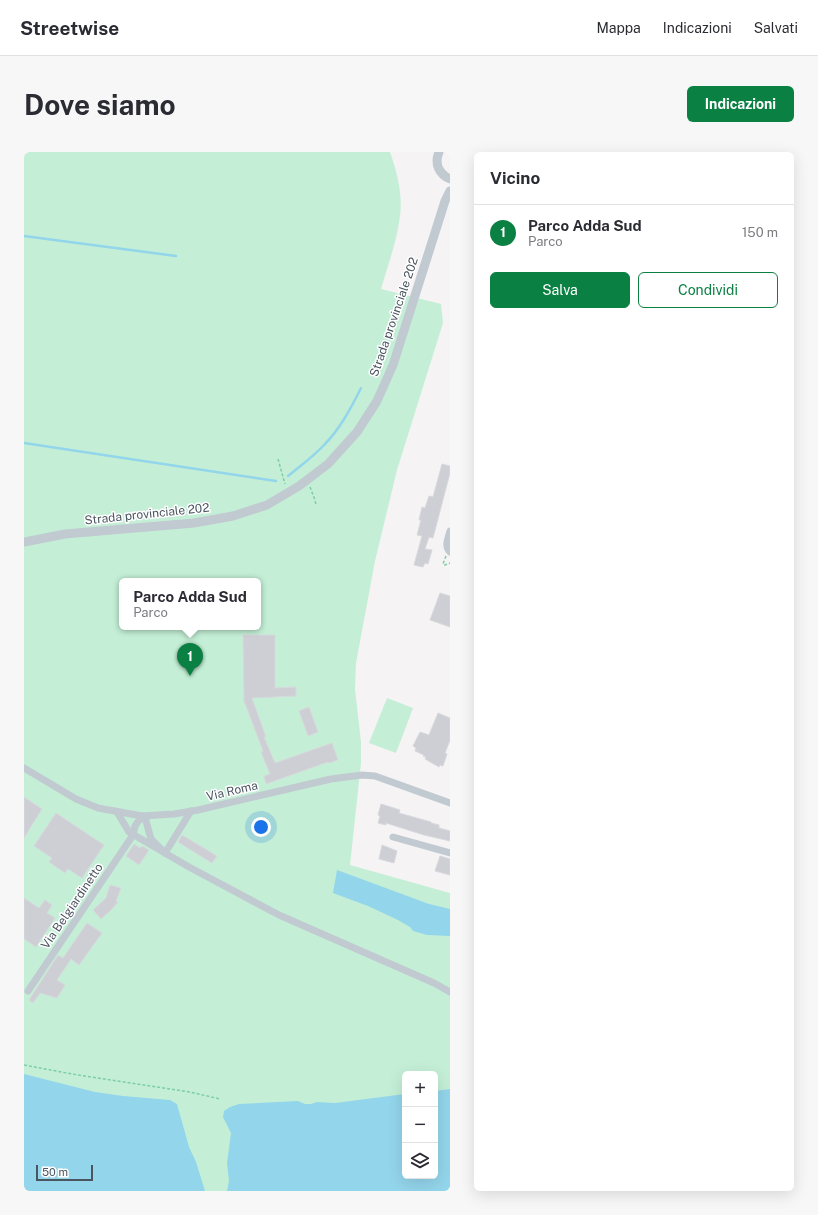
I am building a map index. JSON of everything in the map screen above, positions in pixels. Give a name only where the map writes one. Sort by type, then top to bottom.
[{"type":"street","name":"Strada provinciale 202","points":[[439,152],[437,164],[446,186],[445,202]]},
{"type":"street","points":[[442,174],[450,179]]},
{"type":"street","name":"Strada provinciale 202","points":[[24,542],[65,534],[200,522],[233,516],[267,505],[328,464],[357,432],[377,400],[392,365],[445,202],[450,191]]},
{"type":"street","points":[[449,552],[447,549],[447,541],[450,531]]},
{"type":"street","name":"Via Roma","points":[[24,768],[76,799],[98,808],[142,816],[155,816],[191,811],[331,779],[362,775],[375,776],[450,803]]},
{"type":"street","points":[[165,854],[191,811]]},
{"type":"street","points":[[117,812],[129,832],[165,854],[280,915],[434,983],[450,992]]},
{"type":"street","points":[[133,835],[135,826],[142,816],[146,821],[151,839],[165,854]]},
{"type":"street","points":[[133,835],[141,832],[155,816]]},
{"type":"street","name":"Via Belgiardinetto","points":[[28,991],[133,835]]},
{"type":"street","points":[[393,837],[450,852]]},
{"type":"path","points":[[278,459],[288,492]]},
{"type":"path","points":[[306,480],[313,494],[316,505]]},
{"type":"path","points":[[449,552],[443,560],[443,564],[445,565],[450,563]]},
{"type":"path","points":[[24,1066],[190,1092],[220,1099]]},
{"type":"green space","points":[[24,152],[390,152],[399,184],[401,208],[395,244],[381,289],[441,304],[443,323],[397,470],[375,561],[356,663],[355,689],[361,742],[361,763],[350,865],[450,893],[450,1191],[24,1191]]},
{"type":"green space","points":[[387,698],[413,708],[396,753],[369,743]]},
{"type":"water","points":[[337,870],[429,904],[450,909],[450,936],[427,935],[413,931],[410,927],[398,920],[368,906],[333,893]]},
{"type":"water","points":[[24,1074],[95,1092],[170,1100],[177,1104],[189,1147],[196,1162],[205,1191],[24,1191]]},
{"type":"water","points":[[450,1089],[450,1191],[227,1191],[229,1181],[227,1163],[231,1133],[223,1117],[224,1111],[230,1107],[239,1104],[298,1101],[305,1104],[317,1102],[335,1103],[402,1094],[402,1179],[438,1179],[438,1091]]},
{"type":"building","points":[[442,464],[450,466],[450,473],[433,538],[429,537],[425,549],[432,550],[428,564],[425,563],[423,567],[414,565],[422,536],[417,535],[421,520],[419,520],[422,507],[425,508],[429,496],[433,497]]},
{"type":"building","points":[[440,593],[450,596],[450,627],[430,620]]},
{"type":"building","points":[[243,635],[275,635],[275,688],[296,687],[296,696],[252,698],[266,737],[264,737],[275,763],[332,743],[338,760],[328,762],[266,784],[264,776],[270,774],[244,701]]},
{"type":"building","points":[[309,707],[318,732],[308,736],[299,711]]},
{"type":"building","points":[[438,713],[450,718],[450,740],[445,753],[447,754],[443,766],[440,765],[439,767],[425,759],[426,757],[423,756],[424,755],[415,751],[416,748],[413,746],[420,732],[429,735]]},
{"type":"building","points":[[24,797],[42,809],[24,838]]},
{"type":"building","points":[[381,804],[400,810],[399,813],[439,825],[439,828],[450,831],[450,841],[424,835],[386,823],[386,825],[378,823],[380,816],[378,815]]},
{"type":"building","points":[[56,813],[104,845],[82,878],[68,869],[65,873],[49,862],[52,858],[34,846]]},
{"type":"building","points":[[182,835],[217,856],[212,863],[178,842]]},
{"type":"building","points":[[134,844],[140,848],[142,846],[149,850],[139,865],[126,856]]},
{"type":"building","points":[[382,845],[397,851],[394,863],[379,859]]},
{"type":"building","points":[[440,856],[450,859],[450,875],[435,871]]},
{"type":"building","points":[[110,885],[121,888],[116,901],[118,902],[101,919],[93,910],[106,898]]},
{"type":"building","points":[[24,898],[39,908],[45,900],[52,905],[47,913],[55,918],[36,947],[24,939]]},
{"type":"building","points":[[87,923],[102,933],[79,965],[71,959],[57,980],[65,985],[57,998],[40,993],[33,1003],[29,1000],[58,955],[63,958]]},
{"type":"waterway","points":[[24,236],[176,256]]},
{"type":"waterway","points":[[288,476],[315,454],[330,439],[345,418],[361,388]]},
{"type":"waterway","points":[[24,443],[276,481]]},
{"type":"place","name":"Parco Adda Sud","points":[[190,676]]}]
